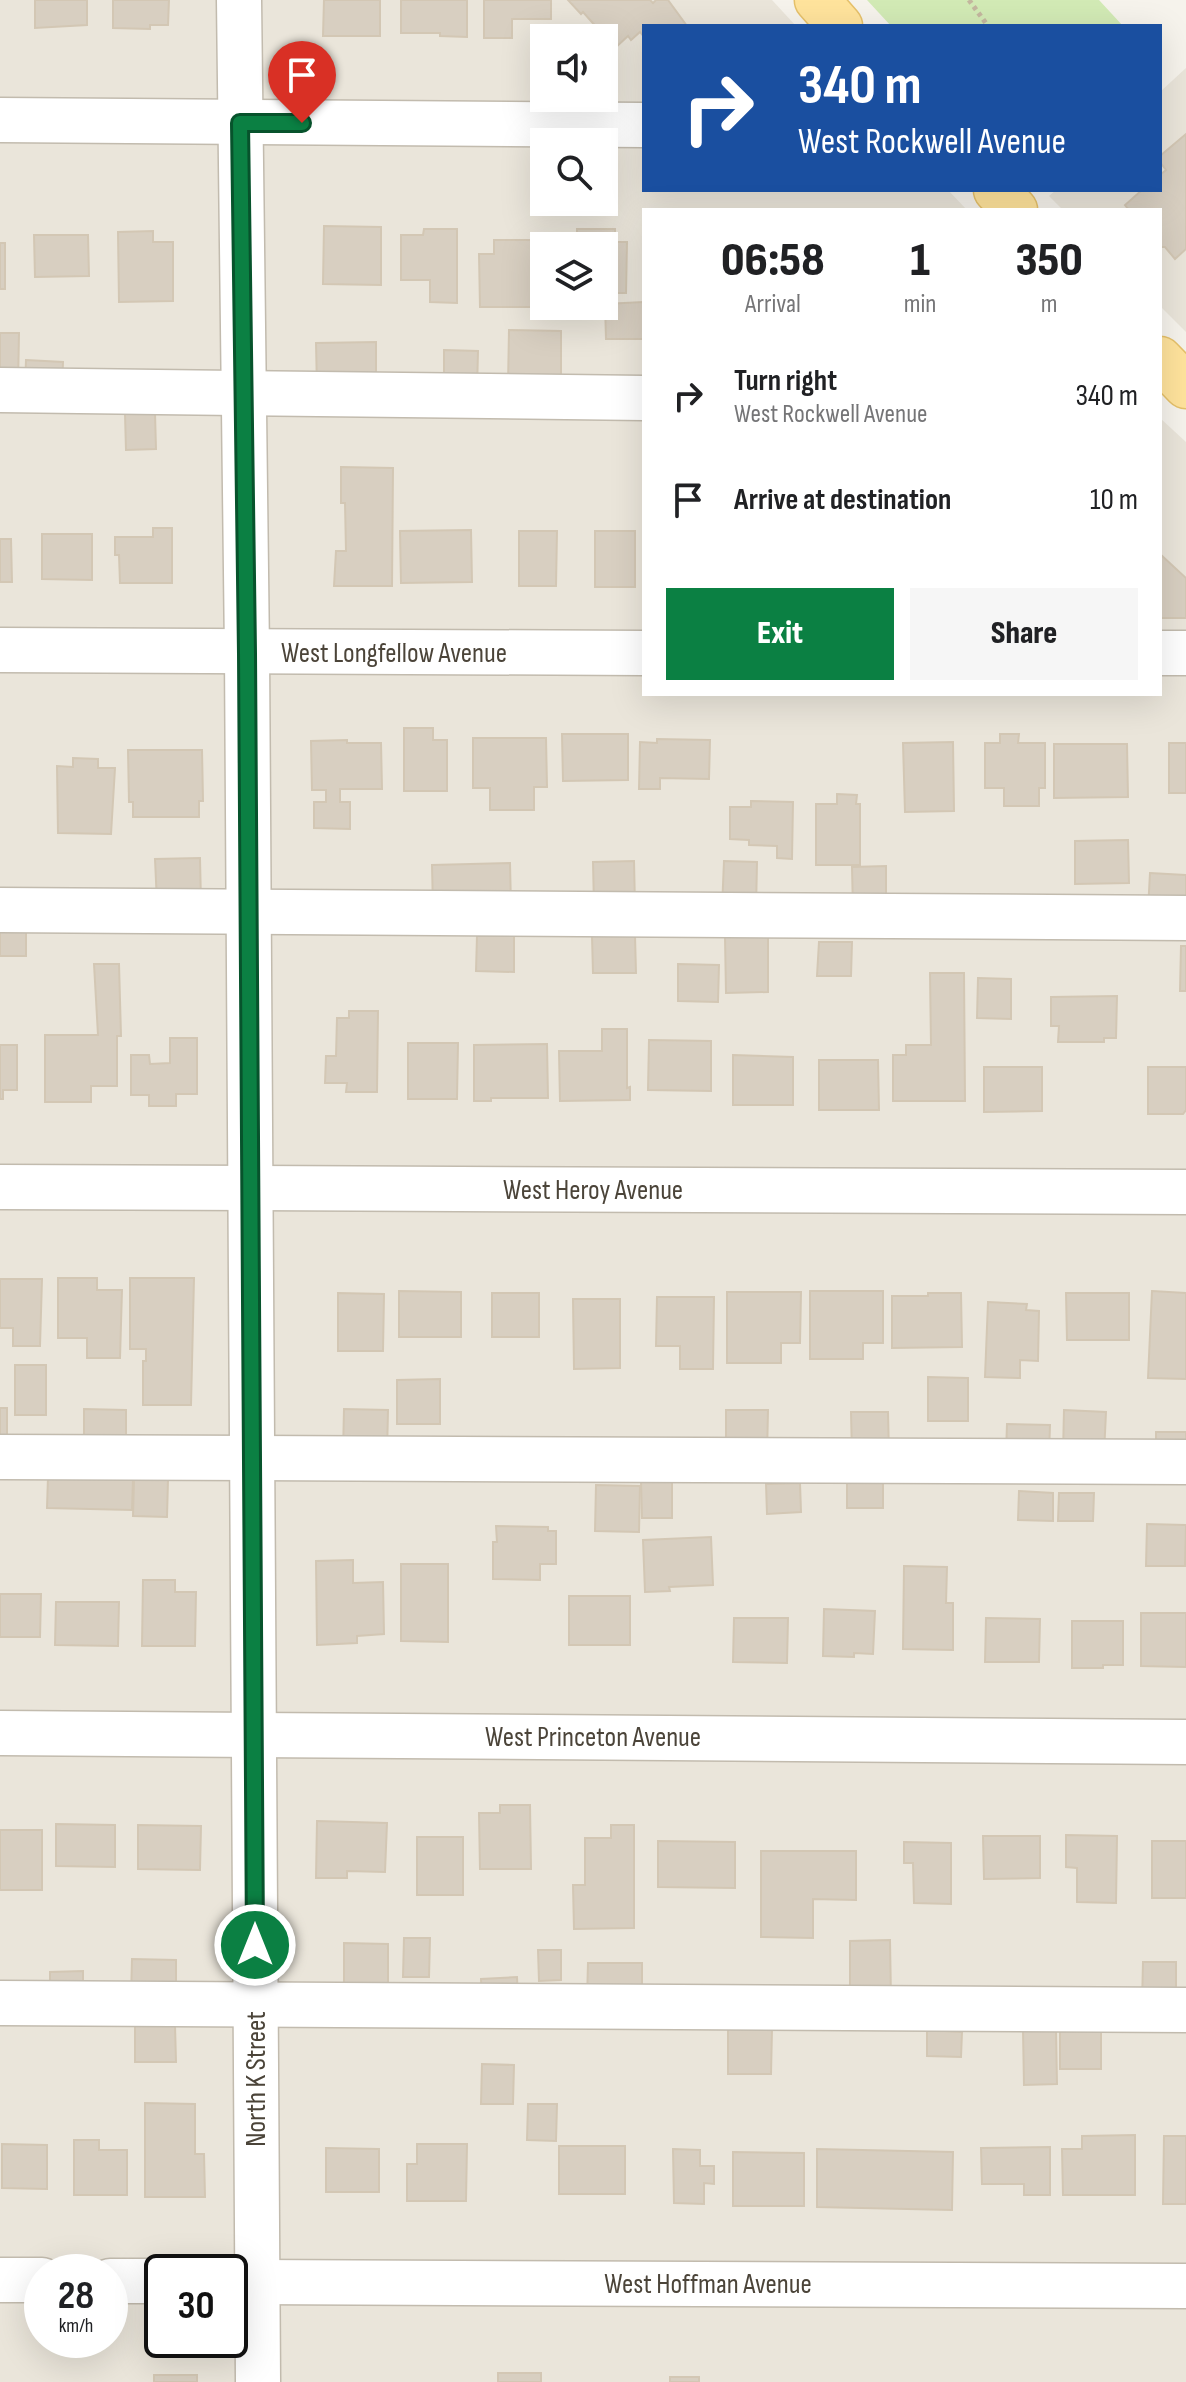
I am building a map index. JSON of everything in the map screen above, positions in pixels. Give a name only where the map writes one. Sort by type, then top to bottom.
[{"type":"main road","points":[[817,0],[838,24]]},
{"type":"main road","points":[[998,192],[1013,208]]},
{"type":"main road","points":[[1162,361],[1186,386]]},
{"type":"street","name":"North K Street","points":[[239,0],[247,653],[256,2005],[245,2254]]},
{"type":"street","points":[[0,120],[642,125]]},
{"type":"street","points":[[0,390],[642,398]]},
{"type":"street","name":"West Longfellow Avenue","points":[[0,650],[642,653]]},
{"type":"street","points":[[1162,653],[1186,653]]},
{"type":"street","points":[[0,910],[1186,918]]},
{"type":"street","name":"West Heroy Avenue","points":[[0,1187],[1186,1192]]},
{"type":"street","points":[[0,1457],[1186,1462]]},
{"type":"street","name":"West Princeton Avenue","points":[[0,1733],[1186,1742]]},
{"type":"street","points":[[0,2003],[1186,2010]]},
{"type":"street","points":[[0,2280],[24,2280]]},
{"type":"street","name":"West Hoffman Avenue","points":[[248,2282],[1186,2286]]},
{"type":"street","name":"North K Street","points":[[248,2311],[258,2382]]},
{"type":"path","points":[[969,0],[987,24]]},
{"type":"shaded area","points":[[0,0],[772,0],[794,24],[642,24],[642,192],[950,192],[965,208],[642,208],[642,696],[1162,696],[1162,420],[1186,442],[1186,2382],[0,2382]]},
{"type":"shaded area","points":[[1186,68],[1186,332],[1162,308],[1162,208],[1061,208],[1049,196],[1054,192],[1162,192],[1162,90]]},
{"type":"green space","points":[[867,0],[1099,0],[1121,24],[889,24]]},
{"type":"building","points":[[35,0],[87,0],[87,25],[35,28]]},
{"type":"building","points":[[113,0],[169,0],[168,25],[150,25],[150,29],[113,28]]},
{"type":"building","points":[[324,0],[380,0],[380,36],[323,36]]},
{"type":"building","points":[[401,0],[467,0],[467,37],[401,33]]},
{"type":"building","points":[[484,0],[551,0],[551,19],[512,19],[512,38],[484,38]]},
{"type":"building","points":[[568,0],[650,0],[653,3],[668,0],[686,24],[642,24],[642,34],[640,32],[631,40],[628,36],[618,45],[618,24],[594,24],[583,12],[581,14]]},
{"type":"building","points":[[1186,134],[1186,249],[1175,259],[1162,247],[1162,208],[1127,208],[1125,205],[1140,192],[1162,192],[1162,173],[1166,170],[1162,165],[1162,154]]},
{"type":"building","points":[[324,226],[381,227],[381,285],[323,284]]},
{"type":"building","points":[[424,229],[457,229],[457,303],[430,302],[430,280],[401,280],[401,235],[423,235]]},
{"type":"building","points":[[577,229],[615,229],[615,232],[577,232]]},
{"type":"building","points":[[153,231],[153,242],[173,242],[173,301],[119,302],[118,232]]},
{"type":"building","points":[[34,235],[88,235],[89,276],[35,277]]},
{"type":"building","points":[[494,240],[530,240],[530,307],[480,307],[479,254],[494,254]]},
{"type":"building","points":[[618,242],[627,242],[626,293],[618,293]]},
{"type":"building","points":[[0,243],[5,243],[5,289],[0,289]]},
{"type":"building","points":[[642,302],[642,339],[606,339],[605,320],[618,320],[618,303]]},
{"type":"building","points":[[509,330],[561,331],[561,385],[508,385]]},
{"type":"building","points":[[0,333],[19,333],[18,385],[0,385]]},
{"type":"building","points":[[376,342],[376,388],[317,388],[316,343]]},
{"type":"building","points":[[444,350],[478,351],[477,390],[444,389]]},
{"type":"building","points":[[26,360],[63,362],[62,389],[25,388]]},
{"type":"building","points":[[155,413],[156,449],[126,450],[125,414]]},
{"type":"building","points":[[341,467],[393,468],[392,586],[334,586],[336,551],[346,551]]},
{"type":"building","points":[[153,528],[172,528],[172,583],[120,583],[115,537],[153,537]]},
{"type":"building","points":[[471,530],[472,582],[401,583],[400,531]]},
{"type":"building","points":[[519,531],[557,531],[556,586],[519,586]]},
{"type":"building","points":[[595,531],[635,531],[635,587],[595,587]]},
{"type":"building","points":[[42,534],[92,534],[92,580],[42,579]]},
{"type":"building","points":[[0,539],[11,539],[12,582],[0,582]]},
{"type":"building","points":[[1162,556],[1186,578],[1186,618],[1162,618]]},
{"type":"building","points":[[404,728],[433,728],[433,740],[447,740],[447,791],[404,791]]},
{"type":"building","points":[[562,734],[628,734],[628,780],[563,781]]},
{"type":"building","points":[[1000,734],[1019,734],[1018,743],[1045,743],[1045,788],[1039,788],[1039,806],[1004,806],[1004,788],[985,788],[985,743],[1000,743]]},
{"type":"building","points":[[473,738],[546,738],[547,787],[534,787],[534,810],[490,810],[490,788],[473,788]]},
{"type":"building","points":[[657,739],[710,740],[709,779],[660,778],[660,789],[639,789],[640,742],[657,743]]},
{"type":"building","points":[[347,740],[347,743],[381,743],[382,789],[340,789],[340,802],[350,802],[350,829],[314,828],[314,802],[326,802],[326,790],[312,790],[311,741]]},
{"type":"building","points":[[953,742],[954,811],[905,812],[903,743]]},
{"type":"building","points":[[1169,743],[1186,743],[1186,793],[1169,793]]},
{"type":"building","points":[[1054,744],[1127,744],[1128,797],[1054,798]]},
{"type":"building","points":[[128,750],[202,750],[203,801],[199,801],[199,817],[133,817],[133,802],[129,802]]},
{"type":"building","points":[[73,758],[98,759],[98,768],[115,768],[111,834],[58,833],[57,766],[73,767]]},
{"type":"building","points":[[837,794],[857,795],[856,804],[860,804],[860,865],[816,865],[816,804],[837,804]]},
{"type":"building","points":[[751,801],[793,802],[792,859],[777,858],[777,846],[749,845],[749,840],[730,839],[730,807],[751,807]]},
{"type":"building","points":[[1128,840],[1129,883],[1075,884],[1075,841]]},
{"type":"building","points":[[200,858],[201,902],[157,903],[155,859]]},
{"type":"building","points":[[634,861],[635,906],[594,906],[593,862]]},
{"type":"building","points":[[724,861],[757,862],[756,910],[722,909]]},
{"type":"building","points":[[510,863],[511,906],[433,908],[432,865]]},
{"type":"building","points":[[886,866],[886,910],[853,910],[852,867]]},
{"type":"building","points":[[1150,873],[1186,875],[1186,912],[1148,910]]},
{"type":"building","points":[[0,930],[26,930],[26,956],[0,956]]},
{"type":"building","points":[[477,936],[514,936],[514,972],[476,971]]},
{"type":"building","points":[[592,936],[635,936],[636,973],[593,973]]},
{"type":"building","points":[[768,936],[768,992],[726,993],[725,937]]},
{"type":"building","points":[[819,942],[852,942],[851,976],[817,976]]},
{"type":"building","points":[[1181,946],[1186,946],[1186,991],[1180,991]]},
{"type":"building","points":[[94,964],[119,964],[121,1036],[117,1036],[117,1086],[91,1086],[91,1102],[45,1102],[45,1035],[98,1035]]},
{"type":"building","points":[[678,964],[719,965],[718,1002],[678,1001]]},
{"type":"building","points":[[930,973],[964,973],[965,1101],[893,1101],[893,1055],[906,1055],[906,1045],[931,1045]]},
{"type":"building","points":[[978,978],[1011,979],[1011,1019],[977,1018]]},
{"type":"building","points":[[1117,996],[1116,1038],[1104,1038],[1104,1042],[1058,1042],[1059,1026],[1051,1026],[1051,997]]},
{"type":"building","points":[[349,1011],[378,1011],[377,1092],[346,1092],[347,1083],[325,1083],[326,1056],[336,1056],[337,1018],[349,1018]]},
{"type":"building","points":[[602,1029],[627,1029],[627,1088],[630,1087],[630,1100],[560,1101],[559,1051],[602,1051]]},
{"type":"building","points":[[170,1038],[197,1038],[197,1094],[176,1094],[176,1106],[149,1106],[149,1095],[131,1095],[131,1055],[149,1055],[150,1064],[170,1063]]},
{"type":"building","points":[[649,1040],[711,1041],[711,1091],[648,1090]]},
{"type":"building","points":[[408,1043],[458,1043],[457,1099],[408,1099]]},
{"type":"building","points":[[547,1044],[548,1098],[474,1101],[474,1045]]},
{"type":"building","points":[[0,1045],[17,1045],[17,1090],[3,1090],[3,1099],[0,1099]]},
{"type":"building","points":[[733,1055],[793,1057],[793,1105],[733,1105]]},
{"type":"building","points":[[819,1060],[878,1060],[879,1110],[819,1110]]},
{"type":"building","points":[[984,1067],[1042,1067],[1042,1111],[984,1112]]},
{"type":"building","points":[[1148,1067],[1186,1067],[1186,1110],[1183,1114],[1148,1114]]},
{"type":"building","points":[[58,1278],[97,1278],[97,1290],[122,1290],[120,1358],[87,1358],[87,1338],[58,1338]]},
{"type":"building","points":[[130,1278],[194,1278],[191,1405],[143,1405],[146,1349],[130,1349]]},
{"type":"building","points":[[0,1279],[42,1279],[40,1346],[13,1346],[13,1328],[0,1328]]},
{"type":"building","points":[[399,1291],[461,1292],[461,1337],[399,1337]]},
{"type":"building","points":[[810,1291],[883,1291],[883,1343],[863,1343],[863,1359],[810,1359]]},
{"type":"building","points":[[1152,1291],[1186,1293],[1186,1379],[1148,1378]]},
{"type":"building","points":[[727,1292],[801,1292],[800,1343],[781,1343],[781,1363],[727,1363]]},
{"type":"building","points":[[338,1293],[384,1294],[383,1351],[338,1351]]},
{"type":"building","points":[[492,1293],[539,1293],[539,1337],[492,1337]]},
{"type":"building","points":[[928,1293],[961,1293],[962,1347],[892,1348],[892,1296],[928,1296]]},
{"type":"building","points":[[1066,1293],[1129,1293],[1129,1340],[1067,1340]]},
{"type":"building","points":[[657,1297],[714,1297],[713,1369],[680,1369],[680,1346],[656,1346]]},
{"type":"building","points":[[573,1299],[620,1299],[620,1368],[574,1369]]},
{"type":"building","points":[[988,1302],[1027,1304],[1026,1310],[1039,1311],[1038,1361],[1020,1360],[1020,1378],[985,1377]]},
{"type":"building","points":[[15,1365],[46,1365],[46,1415],[15,1415]]},
{"type":"building","points":[[928,1377],[968,1378],[968,1421],[928,1421]]},
{"type":"building","points":[[440,1379],[440,1424],[397,1424],[397,1380]]},
{"type":"building","points":[[0,1408],[7,1408],[7,1452],[0,1452]]},
{"type":"building","points":[[84,1409],[126,1410],[126,1450],[84,1450]]},
{"type":"building","points":[[344,1409],[388,1410],[387,1454],[343,1453]]},
{"type":"building","points":[[726,1410],[768,1410],[767,1455],[726,1455]]},
{"type":"building","points":[[1064,1410],[1106,1412],[1104,1454],[1063,1453]]},
{"type":"building","points":[[851,1412],[888,1412],[889,1455],[852,1455]]},
{"type":"building","points":[[1007,1424],[1050,1425],[1049,1454],[1006,1454]]},
{"type":"building","points":[[1156,1432],[1186,1432],[1186,1456],[1156,1456]]},
{"type":"building","points":[[48,1477],[133,1479],[132,1510],[47,1508]]},
{"type":"building","points":[[134,1479],[168,1480],[167,1517],[133,1516]]},
{"type":"building","points":[[641,1481],[672,1481],[672,1518],[642,1518]]},
{"type":"building","points":[[800,1483],[801,1512],[767,1514],[766,1484]]},
{"type":"building","points":[[847,1483],[883,1483],[883,1508],[847,1508]]},
{"type":"building","points":[[596,1485],[640,1486],[639,1532],[595,1531]]},
{"type":"building","points":[[1019,1491],[1053,1493],[1053,1521],[1018,1520]]},
{"type":"building","points":[[1059,1493],[1094,1493],[1093,1521],[1058,1521]]},
{"type":"building","points":[[1147,1524],[1186,1525],[1185,1566],[1146,1566]]},
{"type":"building","points":[[496,1526],[548,1527],[548,1531],[556,1531],[556,1564],[540,1564],[540,1580],[493,1579]]},
{"type":"building","points":[[711,1537],[713,1585],[669,1587],[670,1591],[645,1592],[643,1540]]},
{"type":"building","points":[[353,1560],[353,1583],[383,1582],[384,1634],[357,1636],[357,1643],[317,1645],[316,1561]]},
{"type":"building","points":[[401,1564],[448,1564],[448,1642],[401,1641]]},
{"type":"building","points":[[904,1566],[947,1567],[946,1603],[953,1603],[953,1650],[903,1649]]},
{"type":"building","points":[[143,1580],[175,1580],[175,1592],[196,1592],[195,1646],[142,1646]]},
{"type":"building","points":[[0,1594],[41,1594],[40,1637],[0,1637]]},
{"type":"building","points":[[569,1596],[630,1596],[630,1645],[569,1645]]},
{"type":"building","points":[[56,1602],[119,1602],[118,1646],[55,1645]]},
{"type":"building","points":[[824,1609],[875,1611],[873,1654],[823,1656]]},
{"type":"building","points":[[1141,1613],[1186,1613],[1186,1667],[1141,1666]]},
{"type":"building","points":[[734,1618],[788,1618],[787,1663],[733,1662]]},
{"type":"building","points":[[986,1618],[1040,1619],[1039,1662],[985,1662]]},
{"type":"building","points":[[1072,1621],[1123,1621],[1123,1665],[1072,1668]]},
{"type":"building","points":[[500,1805],[530,1805],[531,1869],[480,1869],[479,1813],[500,1813]]},
{"type":"building","points":[[317,1821],[387,1823],[385,1872],[347,1871],[347,1878],[316,1878]]},
{"type":"building","points":[[56,1824],[115,1825],[115,1867],[56,1866]]},
{"type":"building","points":[[138,1825],[201,1826],[200,1870],[138,1869]]},
{"type":"building","points":[[611,1825],[634,1825],[634,1928],[574,1929],[573,1885],[585,1885],[585,1838],[611,1838]]},
{"type":"building","points":[[0,1830],[42,1830],[42,1890],[0,1890]]},
{"type":"building","points":[[1066,1835],[1117,1836],[1116,1903],[1077,1902],[1077,1868],[1066,1867]]},
{"type":"building","points":[[983,1836],[1040,1836],[1040,1878],[984,1879]]},
{"type":"building","points":[[417,1837],[463,1837],[463,1895],[417,1895]]},
{"type":"building","points":[[658,1841],[735,1842],[735,1888],[658,1887]]},
{"type":"building","points":[[1152,1841],[1186,1841],[1186,1898],[1152,1898]]},
{"type":"building","points":[[904,1842],[951,1843],[951,1904],[914,1903],[913,1863],[904,1863]]},
{"type":"building","points":[[761,1851],[856,1851],[856,1900],[813,1899],[813,1938],[761,1937]]},
{"type":"building","points":[[404,1938],[430,1938],[429,1977],[403,1977]]},
{"type":"building","points":[[890,1940],[891,1999],[850,2000],[850,1941]]},
{"type":"building","points":[[344,1943],[388,1944],[388,1994],[344,1993]]},
{"type":"building","points":[[538,1950],[561,1950],[561,1980],[539,1981]]},
{"type":"building","points":[[132,1959],[176,1960],[176,1999],[131,1998]]},
{"type":"building","points":[[1143,1962],[1176,1962],[1176,2005],[1142,2004]]},
{"type":"building","points":[[588,1963],[642,1963],[642,2001],[587,2000]]},
{"type":"building","points":[[83,1971],[83,1997],[50,1998],[50,1972]]},
{"type":"building","points":[[517,1977],[518,2001],[482,2002],[481,1979]]},
{"type":"building","points":[[175,2025],[176,2062],[135,2062],[135,2026]]},
{"type":"building","points":[[1060,2028],[1101,2028],[1101,2069],[1060,2069]]},
{"type":"building","points":[[728,2029],[772,2029],[771,2074],[728,2074]]},
{"type":"building","points":[[927,2030],[962,2032],[961,2057],[927,2056]]},
{"type":"building","points":[[1023,2030],[1056,2030],[1057,2084],[1024,2085]]},
{"type":"building","points":[[482,2064],[514,2065],[513,2104],[481,2104]]},
{"type":"building","points":[[145,2103],[195,2104],[195,2154],[204,2154],[205,2197],[145,2197]]},
{"type":"building","points":[[528,2104],[557,2104],[556,2141],[527,2140]]},
{"type":"building","points":[[1135,2135],[1135,2195],[1063,2195],[1062,2149],[1082,2149],[1082,2136]]},
{"type":"building","points":[[1164,2136],[1186,2136],[1186,2204],[1163,2204]]},
{"type":"building","points":[[74,2140],[99,2140],[99,2150],[127,2150],[127,2195],[74,2195]]},
{"type":"building","points":[[2,2144],[47,2145],[47,2189],[2,2188]]},
{"type":"building","points":[[417,2144],[467,2144],[466,2201],[407,2201],[407,2164],[417,2164]]},
{"type":"building","points":[[559,2146],[625,2146],[625,2194],[559,2194]]},
{"type":"building","points":[[1050,2147],[1050,2195],[1024,2195],[1024,2184],[982,2184],[981,2148]]},
{"type":"building","points":[[326,2148],[379,2149],[379,2192],[326,2192]]},
{"type":"building","points":[[673,2149],[700,2150],[700,2166],[714,2166],[714,2184],[704,2183],[704,2204],[674,2203]]},
{"type":"building","points":[[817,2149],[953,2152],[952,2210],[817,2207]]},
{"type":"building","points":[[733,2152],[804,2153],[804,2206],[733,2206]]},
{"type":"building","points":[[498,2373],[541,2373],[541,2382],[498,2382]]},
{"type":"building","points":[[154,2375],[197,2375],[197,2382],[154,2382]]},
{"type":"building","points":[[670,2377],[699,2377],[699,2382],[670,2382]]},
{"type":"route","points":[[255,1945],[247,653],[240,123],[302,123]]}]
